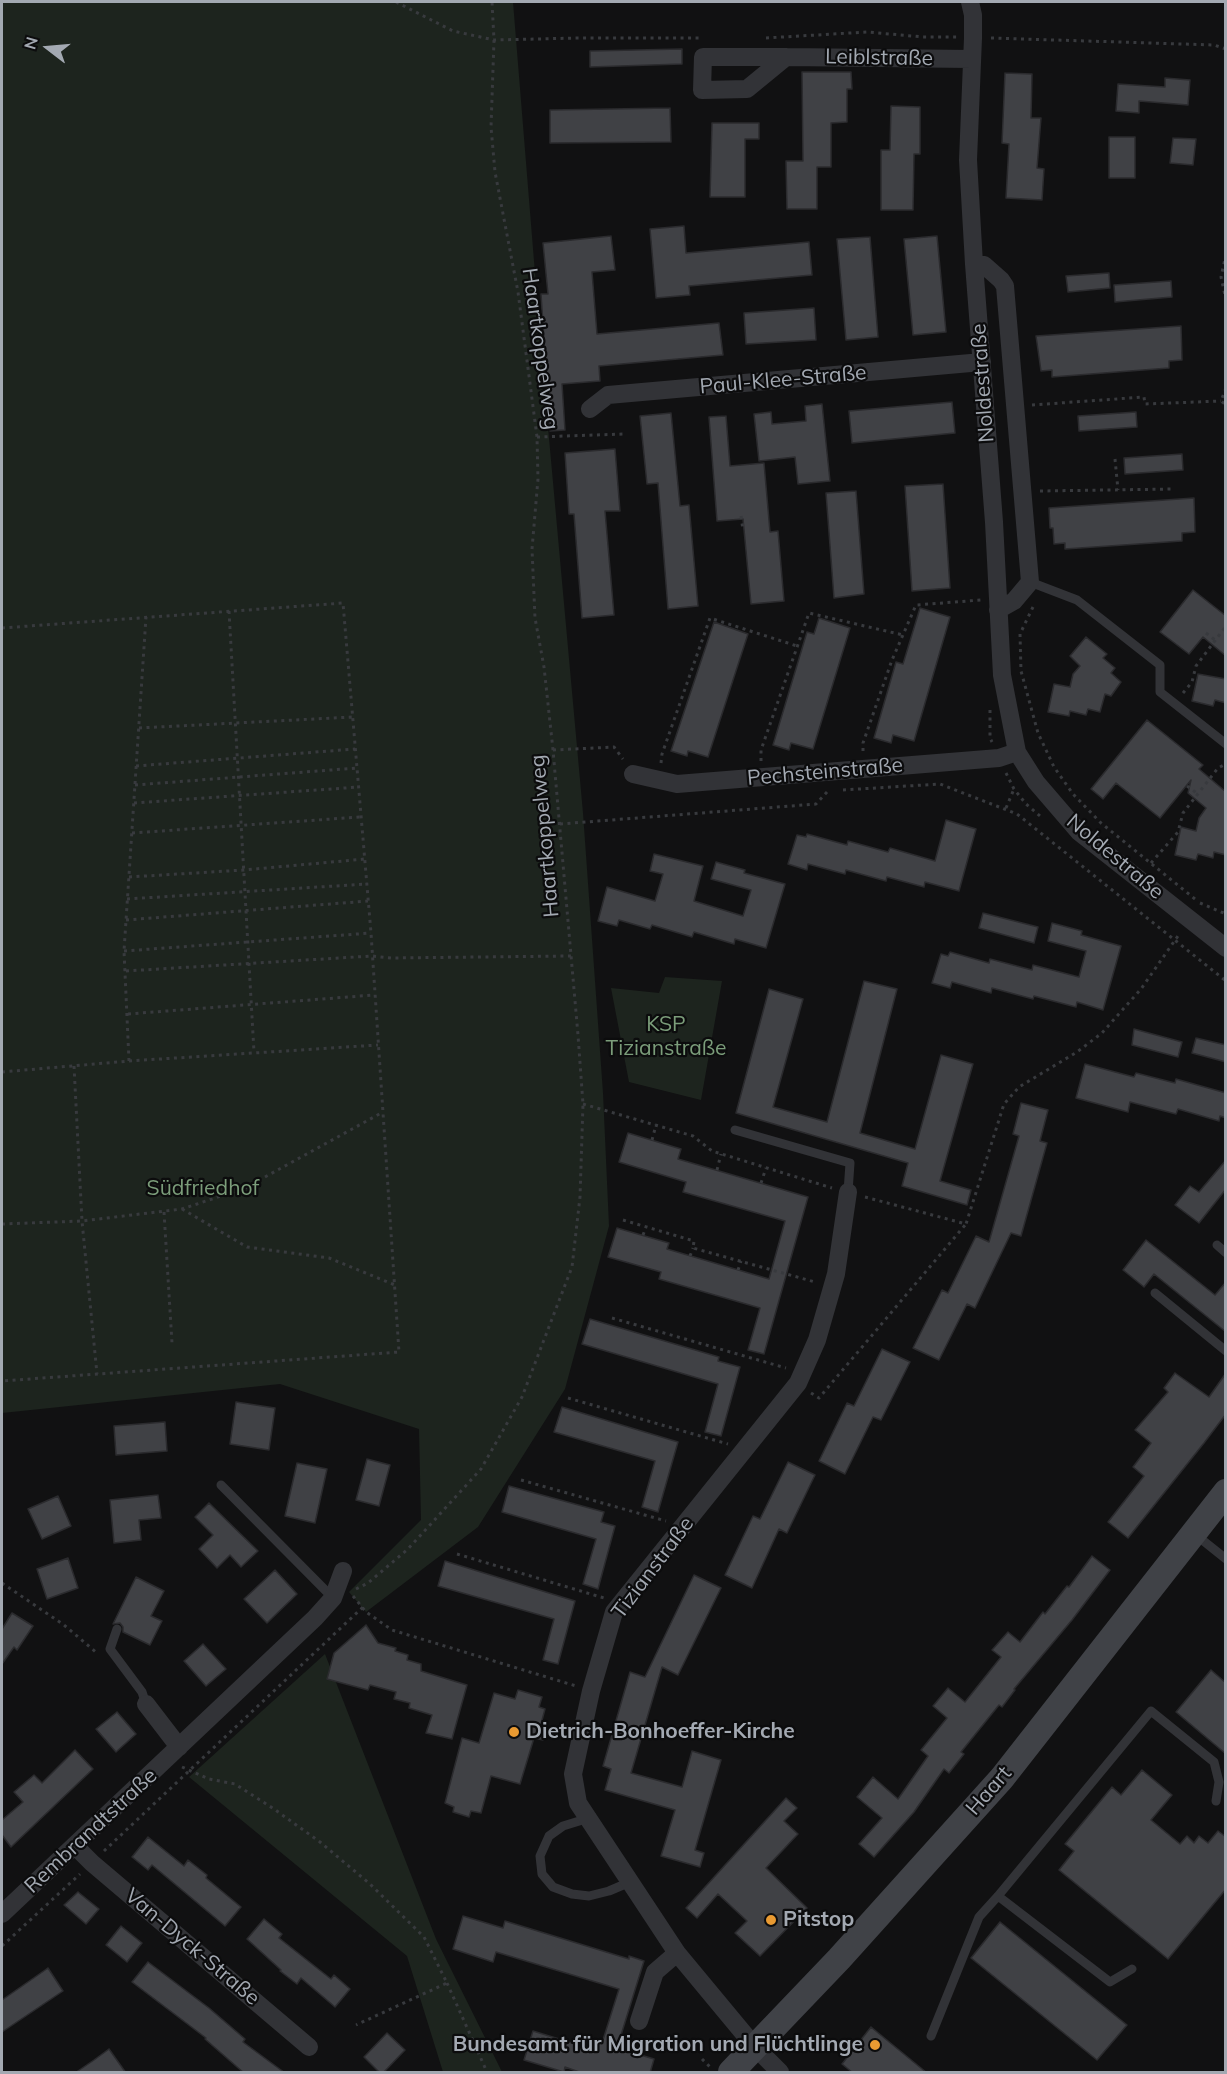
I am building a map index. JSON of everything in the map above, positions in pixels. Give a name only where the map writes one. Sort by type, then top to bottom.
[{"type":"main road","name":"Haart","points":[[731,2073],[899,1894],[1002,1778],[1226,1492]]},
{"type":"street","name":"Noldestraße","points":[[970,2],[973,15],[973,38],[968,160],[974,264],[1002,675],[1017,752],[1036,782],[1079,832],[1226,948]]},
{"type":"street","name":"Leiblstraße","points":[[786,57],[972,59]]},
{"type":"street","name":"Noldestraße","points":[[974,264],[984,265],[1005,286],[1023,491],[1036,585]]},
{"type":"street","name":"Paul-Klee-Straße","points":[[590,409],[608,395],[982,363]]},
{"type":"street","points":[[998,605],[1014,601],[1036,585]]},
{"type":"street","name":"Pechsteinstraße","points":[[633,774],[677,784],[999,758],[1017,752]]},
{"type":"street","name":"Tizianstraße","points":[[780,2073],[755,2047],[677,1953],[578,1803],[573,1774],[591,1691],[614,1612],[800,1378],[817,1340],[833,1287],[848,1192]]},
{"type":"street","name":"Rembrandtstraße","points":[[2,1914],[341,1595],[343,1571]]},
{"type":"street","points":[[146,1704],[173,1753]]},
{"type":"street","name":"Van-Dyck-Straße","points":[[75,1846],[92,1863],[309,2047]]},
{"type":"street","points":[[639,2021],[655,1972],[677,1953]]},
{"type":"lane","points":[[1036,585],[1077,600],[1160,665],[1160,692],[1226,744]]},
{"type":"lane","points":[[735,1130],[850,1163],[848,1192]]},
{"type":"lane","points":[[1217,1245],[1226,1252]]},
{"type":"lane","points":[[1155,1293],[1226,1351]]},
{"type":"lane","points":[[221,1485],[341,1595]]},
{"type":"lane","points":[[1194,1534],[1226,1559]]},
{"type":"lane","points":[[117,1629],[110,1649],[142,1692],[146,1704]]},
{"type":"lane","points":[[932,2036],[979,1917],[1151,1711],[1214,1762],[1219,1782],[1216,1801]]},
{"type":"lane","points":[[589,1818],[563,1826],[549,1836],[540,1856],[542,1874],[553,1887],[572,1894],[589,1896],[630,1882]]},
{"type":"lane","points":[[998,1896],[1110,1982],[1132,1969]]},
{"type":"path","points":[[396,2],[453,31],[494,40],[712,38]]},
{"type":"path","name":"Haartkoppelweg","points":[[341,1595],[368,1583],[408,1549],[481,1469],[522,1396],[572,1267],[580,1197],[583,1104],[553,750],[544,667],[535,618],[532,549],[538,479],[537,437],[518,292],[495,172],[491,127],[494,40],[492,2]]},
{"type":"path","points":[[764,38],[867,32],[923,37],[1214,45],[1226,49]]},
{"type":"path","points":[[1226,254],[1221,277],[1226,300]]},
{"type":"path","points":[[1221,401],[1226,388]]},
{"type":"path","points":[[1016,406],[1144,397],[1145,404],[1221,401],[1226,405]]},
{"type":"path","points":[[537,437],[624,434]]},
{"type":"path","points":[[1115,459],[1118,490]]},
{"type":"path","points":[[1023,491],[1174,489]]},
{"type":"path","points":[[741,516],[743,530]]},
{"type":"path","points":[[1036,585],[1020,634],[1021,671],[1038,733],[1054,767],[1073,794],[1101,823],[1202,905],[1226,914]]},
{"type":"path","points":[[2,628],[343,603],[371,933],[399,1352],[2,1381]]},
{"type":"path","points":[[864,769],[862,743],[916,605],[998,605]]},
{"type":"path","points":[[229,611],[255,1052]]},
{"type":"path","points":[[763,777],[761,750],[808,613],[903,635]]},
{"type":"path","points":[[129,1061],[124,951],[146,617]]},
{"type":"path","points":[[658,780],[662,754],[710,618],[797,646]]},
{"type":"path","points":[[1175,705],[1192,682],[1196,666],[1226,626]]},
{"type":"path","points":[[1206,633],[1215,640]]},
{"type":"path","points":[[139,728],[353,717]]},
{"type":"path","points":[[553,750],[614,747],[633,774]]},
{"type":"path","points":[[136,766],[356,749]]},
{"type":"path","points":[[1151,863],[1178,832],[1183,813],[1218,768],[1226,764]]},
{"type":"path","points":[[135,785],[357,768]]},
{"type":"path","points":[[560,824],[816,804],[828,791],[940,784],[1017,814],[1226,981]]},
{"type":"path","points":[[1187,786],[1198,794]]},
{"type":"path","points":[[134,803],[358,787]]},
{"type":"path","points":[[1006,808],[1014,789]]},
{"type":"path","points":[[132,833],[361,817]]},
{"type":"path","points":[[129,877],[244,870],[364,859]]},
{"type":"path","points":[[127,899],[367,884]]},
{"type":"path","points":[[126,920],[368,901]]},
{"type":"path","points":[[612,1318],[800,1378],[819,1398],[966,1224],[1004,1104],[1019,1087],[1077,1052],[1102,1033],[1141,989],[1190,920]]},
{"type":"path","points":[[124,951],[371,933]]},
{"type":"path","points":[[126,971],[372,956],[391,958],[571,956]]},
{"type":"path","points":[[128,1014],[375,994]]},
{"type":"path","points":[[2,1072],[129,1061],[378,1045]]},
{"type":"path","points":[[74,1066],[82,1221],[97,1374]]},
{"type":"path","points":[[583,1104],[693,1136],[711,1151],[966,1224]]},
{"type":"path","points":[[2,1224],[82,1221],[182,1209],[245,1188],[383,1112]]},
{"type":"path","points":[[652,1140],[656,1125]]},
{"type":"path","points":[[717,1170],[721,1154]]},
{"type":"path","points":[[761,1183],[766,1168]]},
{"type":"path","points":[[182,1209],[247,1247],[329,1258],[395,1285]]},
{"type":"path","points":[[164,1212],[172,1343]]},
{"type":"path","points":[[623,1220],[694,1241],[690,1256]]},
{"type":"path","points":[[643,1235],[646,1227]]},
{"type":"path","points":[[693,1248],[833,1287]]},
{"type":"path","points":[[738,1270],[741,1261]]},
{"type":"path","points":[[568,1398],[745,1449]]},
{"type":"path","points":[[521,1480],[683,1526]]},
{"type":"path","points":[[457,1554],[621,1603]]},
{"type":"path","points":[[2,1583],[64,1625],[100,1655]]},
{"type":"path","points":[[341,1595],[363,1607],[366,1612],[392,1630],[591,1691]]},
{"type":"path","points":[[2,1946],[363,1607]]},
{"type":"path","points":[[173,1753],[189,1770],[209,1779],[235,1784],[320,1842],[370,1884],[424,1937],[487,2073]]},
{"type":"path","points":[[356,2025],[447,1983]]},
{"type":"path","points":[[702,2059],[716,2073]]},
{"type":"green space","name":"Südfriedhof","points":[[2,2],[513,2],[543,372],[583,813],[603,1093],[609,1226],[565,1389],[478,1527],[366,1612],[349,1592],[421,1520],[419,1429],[280,1384],[2,1413]]},
{"type":"green space","name":"KSP Tizianstraße","points":[[665,977],[722,981],[701,1100],[629,1082],[611,988],[659,993]]},
{"type":"green space","points":[[325,1654],[436,1939],[502,2072],[443,2072],[407,1956],[189,1777]]},
{"type":"building","points":[[682,49],[682,64],[590,67],[590,51]]},
{"type":"building","points":[[802,72],[851,72],[852,89],[847,89],[847,122],[831,123],[831,167],[817,167],[817,209],[787,209],[786,161],[803,161]]},
{"type":"building","points":[[1005,73],[1032,74],[1031,118],[1041,118],[1037,168],[1044,169],[1042,200],[1006,198],[1009,144],[1002,143]]},
{"type":"building","points":[[1165,78],[1190,80],[1188,105],[1139,101],[1139,113],[1116,111],[1118,84],[1165,87]]},
{"type":"building","points":[[891,106],[920,107],[920,154],[914,154],[913,210],[881,210],[881,150],[890,150]]},
{"type":"building","points":[[670,108],[671,142],[550,143],[550,110]]},
{"type":"building","points":[[712,123],[759,123],[759,139],[745,139],[745,197],[710,197]]},
{"type":"building","points":[[1109,137],[1135,137],[1135,178],[1109,178]]},
{"type":"building","points":[[1173,138],[1196,139],[1193,165],[1170,163]]},
{"type":"building","points":[[684,226],[686,253],[809,242],[812,275],[689,286],[690,295],[656,298],[650,229]]},
{"type":"building","points":[[611,236],[615,270],[592,272],[597,334],[719,323],[723,355],[599,366],[600,381],[562,384],[565,430],[550,431],[541,294],[548,294],[543,243]]},
{"type":"building","points":[[937,236],[946,332],[913,335],[904,239]]},
{"type":"building","points":[[870,237],[878,337],[846,340],[837,239]]},
{"type":"building","points":[[1109,273],[1110,288],[1068,292],[1066,276]]},
{"type":"building","points":[[1171,281],[1172,297],[1115,302],[1114,285]]},
{"type":"building","points":[[814,308],[816,340],[746,344],[744,313]]},
{"type":"building","points":[[1181,326],[1182,360],[1169,361],[1169,368],[1052,377],[1052,370],[1041,371],[1036,336]]},
{"type":"building","points":[[952,402],[955,433],[852,443],[849,411]]},
{"type":"building","points":[[822,404],[830,481],[798,484],[795,457],[759,461],[754,414],[771,412],[772,424],[806,421],[805,406]]},
{"type":"building","points":[[1136,412],[1137,427],[1079,431],[1078,416]]},
{"type":"building","points":[[671,413],[680,506],[689,505],[698,606],[668,609],[658,483],[647,484],[640,416]]},
{"type":"building","points":[[726,416],[730,466],[764,463],[770,532],[778,531],[784,601],[751,604],[743,519],[717,521],[709,417]]},
{"type":"building","points":[[615,449],[620,511],[605,511],[614,615],[582,618],[574,514],[569,514],[565,453]]},
{"type":"building","points":[[1182,454],[1183,470],[1125,474],[1124,458]]},
{"type":"building","points":[[943,484],[950,588],[912,591],[905,486]]},
{"type":"building","points":[[856,491],[864,594],[834,598],[826,493]]},
{"type":"building","points":[[1194,498],[1195,532],[1182,533],[1182,541],[1065,549],[1065,543],[1054,544],[1049,508]]},
{"type":"building","points":[[1193,590],[1226,616],[1226,656],[1203,637],[1189,654],[1160,632]]},
{"type":"building","points":[[920,608],[950,617],[914,741],[893,735],[891,743],[874,738],[896,662],[903,664]]},
{"type":"building","points":[[819,618],[850,628],[813,749],[791,743],[789,750],[773,745],[807,632],[814,634]]},
{"type":"building","points":[[714,622],[748,634],[708,757],[688,751],[687,756],[671,751]]},
{"type":"building","points":[[1086,637],[1107,654],[1103,658],[1115,668],[1111,673],[1121,682],[1111,696],[1105,694],[1100,712],[1088,709],[1086,715],[1070,711],[1069,716],[1048,712],[1054,684],[1070,687],[1073,674],[1080,666],[1070,656]]},
{"type":"building","points":[[1198,674],[1226,679],[1226,703],[1215,700],[1213,706],[1192,701]]},
{"type":"building","points":[[1147,720],[1203,765],[1199,769],[1226,792],[1226,855],[1214,852],[1213,858],[1198,854],[1196,860],[1175,855],[1181,827],[1196,831],[1199,818],[1206,808],[1188,793],[1191,780],[1160,818],[1116,783],[1103,799],[1091,789]]},
{"type":"building","points":[[946,820],[976,829],[959,891],[925,882],[924,887],[887,877],[886,881],[846,870],[845,874],[808,864],[807,870],[788,864],[797,835],[806,837],[807,834],[847,845],[848,841],[888,852],[890,848],[935,861]]},
{"type":"building","points":[[654,854],[703,866],[694,901],[743,916],[751,890],[711,879],[716,862],[745,870],[744,873],[785,884],[766,948],[735,939],[734,944],[694,932],[692,937],[652,925],[650,929],[619,920],[617,926],[598,921],[607,887],[655,901],[663,874],[650,871]]},
{"type":"building","points":[[983,913],[1038,927],[1034,943],[979,928]]},
{"type":"building","points":[[1052,923],[1082,931],[1081,935],[1121,946],[1103,1010],[1077,1002],[1076,1007],[1034,996],[1033,999],[992,988],[991,993],[952,982],[950,988],[932,983],[941,954],[948,956],[950,952],[989,963],[990,959],[1032,970],[1033,965],[1079,977],[1086,951],[1048,941]]},
{"type":"building","points":[[864,981],[897,989],[860,1133],[915,1149],[941,1055],[973,1064],[940,1181],[971,1190],[967,1205],[902,1186],[908,1163],[736,1113],[769,989],[803,999],[773,1107],[827,1122]]},
{"type":"building","points":[[1134,1029],[1182,1042],[1178,1057],[1132,1045]]},
{"type":"building","points":[[1196,1038],[1226,1045],[1226,1062],[1192,1053]]},
{"type":"building","points":[[1085,1064],[1134,1077],[1136,1073],[1175,1083],[1176,1079],[1226,1093],[1226,1118],[1220,1116],[1219,1121],[1178,1109],[1176,1114],[1130,1102],[1128,1112],[1076,1098]]},
{"type":"building","points":[[1021,1103],[1048,1110],[1040,1141],[1047,1143],[1021,1236],[1011,1233],[975,1308],[967,1304],[939,1360],[913,1348],[942,1290],[948,1293],[976,1236],[989,1242],[1019,1136],[1013,1134]]},
{"type":"building","points":[[628,1133],[681,1149],[678,1159],[808,1197],[764,1354],[748,1350],[760,1308],[659,1279],[661,1272],[608,1257],[617,1228],[669,1243],[667,1249],[769,1279],[785,1221],[683,1192],[686,1182],[619,1162]]},
{"type":"building","points":[[1226,1160],[1226,1189],[1199,1223],[1175,1205],[1190,1186],[1199,1192]]},
{"type":"building","points":[[1146,1240],[1215,1295],[1226,1282],[1226,1332],[1154,1274],[1144,1287],[1123,1270]]},
{"type":"building","points":[[590,1319],[719,1357],[718,1361],[740,1367],[721,1436],[705,1432],[718,1384],[582,1344]]},
{"type":"building","points":[[882,1349],[910,1362],[881,1420],[873,1417],[845,1474],[819,1461],[847,1403],[854,1406]]},
{"type":"building","points":[[1175,1373],[1209,1397],[1226,1373],[1226,1414],[1128,1538],[1108,1522],[1144,1476],[1133,1467],[1151,1443],[1135,1430],[1168,1392],[1164,1388]]},
{"type":"building","points":[[236,1402],[275,1408],[269,1450],[230,1444]]},
{"type":"building","points":[[562,1407],[678,1442],[658,1512],[642,1507],[655,1461],[554,1432]]},
{"type":"building","points":[[165,1422],[167,1451],[116,1455],[114,1426]]},
{"type":"building","points":[[367,1459],[390,1465],[379,1506],[356,1500]]},
{"type":"building","points":[[788,1462],[815,1475],[787,1533],[779,1529],[752,1588],[725,1575],[753,1516],[760,1519]]},
{"type":"building","points":[[297,1463],[327,1469],[315,1523],[285,1516]]},
{"type":"building","points":[[509,1486],[604,1512],[601,1522],[615,1526],[598,1589],[583,1584],[596,1539],[502,1512]]},
{"type":"building","points":[[158,1495],[161,1518],[139,1520],[141,1540],[114,1543],[110,1500]]},
{"type":"building","points":[[58,1496],[71,1526],[42,1539],[28,1509]]},
{"type":"building","points":[[209,1503],[258,1551],[241,1567],[230,1555],[217,1568],[199,1549],[213,1535],[195,1517]]},
{"type":"building","points":[[1092,1556],[1110,1570],[1002,1707],[999,1705],[961,1752],[964,1754],[949,1773],[944,1769],[914,1812],[874,1857],[859,1844],[882,1818],[857,1797],[873,1777],[898,1799],[928,1756],[921,1750],[947,1718],[933,1706],[948,1688],[965,1702],[1001,1657],[992,1650],[1008,1632],[1020,1642],[1043,1612],[1045,1614],[1067,1586],[1069,1587]]},
{"type":"building","points":[[68,1558],[78,1588],[47,1599],[37,1569]]},
{"type":"building","points":[[445,1561],[575,1601],[558,1664],[543,1660],[554,1619],[438,1586]]},
{"type":"building","points":[[275,1570],[297,1594],[267,1623],[244,1599]]},
{"type":"building","points":[[694,1575],[721,1588],[678,1675],[662,1667],[631,1773],[682,1787],[692,1751],[721,1760],[695,1850],[704,1853],[700,1867],[661,1856],[675,1810],[605,1790],[611,1769],[603,1766],[630,1672],[645,1677]]},
{"type":"building","points":[[136,1577],[164,1591],[151,1616],[162,1621],[150,1645],[123,1632],[120,1623],[113,1624]]},
{"type":"building","points":[[12,1613],[33,1626],[17,1650],[14,1647],[2,1664],[2,1629]]},
{"type":"building","points":[[366,1625],[378,1643],[396,1648],[395,1651],[408,1655],[407,1660],[421,1664],[421,1671],[467,1685],[452,1739],[426,1733],[432,1715],[409,1708],[410,1703],[394,1699],[396,1692],[370,1685],[368,1690],[327,1679],[334,1653]]},
{"type":"building","points":[[203,1644],[226,1669],[206,1686],[184,1661]]},
{"type":"building","points":[[1211,1670],[1226,1683],[1226,1754],[1176,1712]]},
{"type":"building","name":"Dietrich-Bonhoeffer-Kirche","points":[[518,1690],[542,1697],[539,1707],[545,1709],[541,1724],[547,1726],[543,1740],[534,1738],[520,1784],[491,1776],[481,1813],[471,1811],[469,1817],[453,1812],[454,1807],[445,1803],[462,1738],[479,1743],[494,1693],[515,1699]]},
{"type":"building","points":[[117,1712],[136,1734],[116,1752],[96,1729]]},
{"type":"building","points":[[75,1750],[93,1769],[11,1847],[2,1835],[2,1820],[23,1802],[14,1792],[34,1775],[42,1783]]},
{"type":"building","points":[[1142,1770],[1172,1795],[1151,1820],[1180,1844],[1187,1836],[1194,1843],[1199,1836],[1208,1843],[1218,1831],[1226,1837],[1226,1889],[1168,1959],[1059,1870],[1074,1851],[1065,1844],[1112,1787],[1121,1795]]},
{"type":"building","points":[[786,1798],[797,1808],[784,1821],[798,1834],[766,1868],[807,1908],[760,1956],[735,1933],[747,1921],[718,1894],[697,1918],[686,1908]]},
{"type":"building","points":[[148,1837],[184,1866],[188,1860],[241,1907],[225,1926],[152,1865],[148,1870],[132,1857]]},
{"type":"building","points":[[78,1892],[99,1909],[86,1924],[64,1905]]},
{"type":"building","points":[[463,1916],[503,1928],[505,1921],[629,1959],[629,1956],[644,1961],[617,2048],[654,2059],[650,2073],[582,2073],[565,2067],[564,2072],[524,2060],[533,2031],[572,2043],[575,2035],[602,2043],[619,1989],[496,1952],[493,1962],[453,1949]]},
{"type":"building","points":[[264,1919],[282,1934],[279,1938],[331,1979],[334,1975],[350,1989],[335,2007],[301,1978],[297,1984],[280,1971],[247,1939]]},
{"type":"building","points":[[1000,1922],[1127,2025],[1097,2060],[971,1958]]},
{"type":"building","points":[[121,1926],[142,1943],[127,1962],[106,1945]]},
{"type":"building","points":[[148,1962],[209,2008],[245,2039],[243,2042],[285,2073],[244,2073],[206,2038],[132,1982]]},
{"type":"building","points":[[48,1968],[63,1991],[2,2032],[2,2000]]},
{"type":"building","name":"Bundesamt für Migration und Flüchtlinge","points":[[871,2027],[927,2073],[853,2073],[842,2064]]},
{"type":"building","points":[[387,2033],[405,2050],[383,2073],[380,2073],[364,2057]]},
{"type":"building","points":[[109,2049],[126,2073],[75,2073],[94,2060]]},
{"type":"place","name":"Dietrich-Bonhoeffer-Kirche","points":[[514,1732]]},
{"type":"place","name":"Pitstop","points":[[771,1920]]},
{"type":"place","name":"Bundesamt für Migration und Flüchtlinge","points":[[875,2045]]}]
